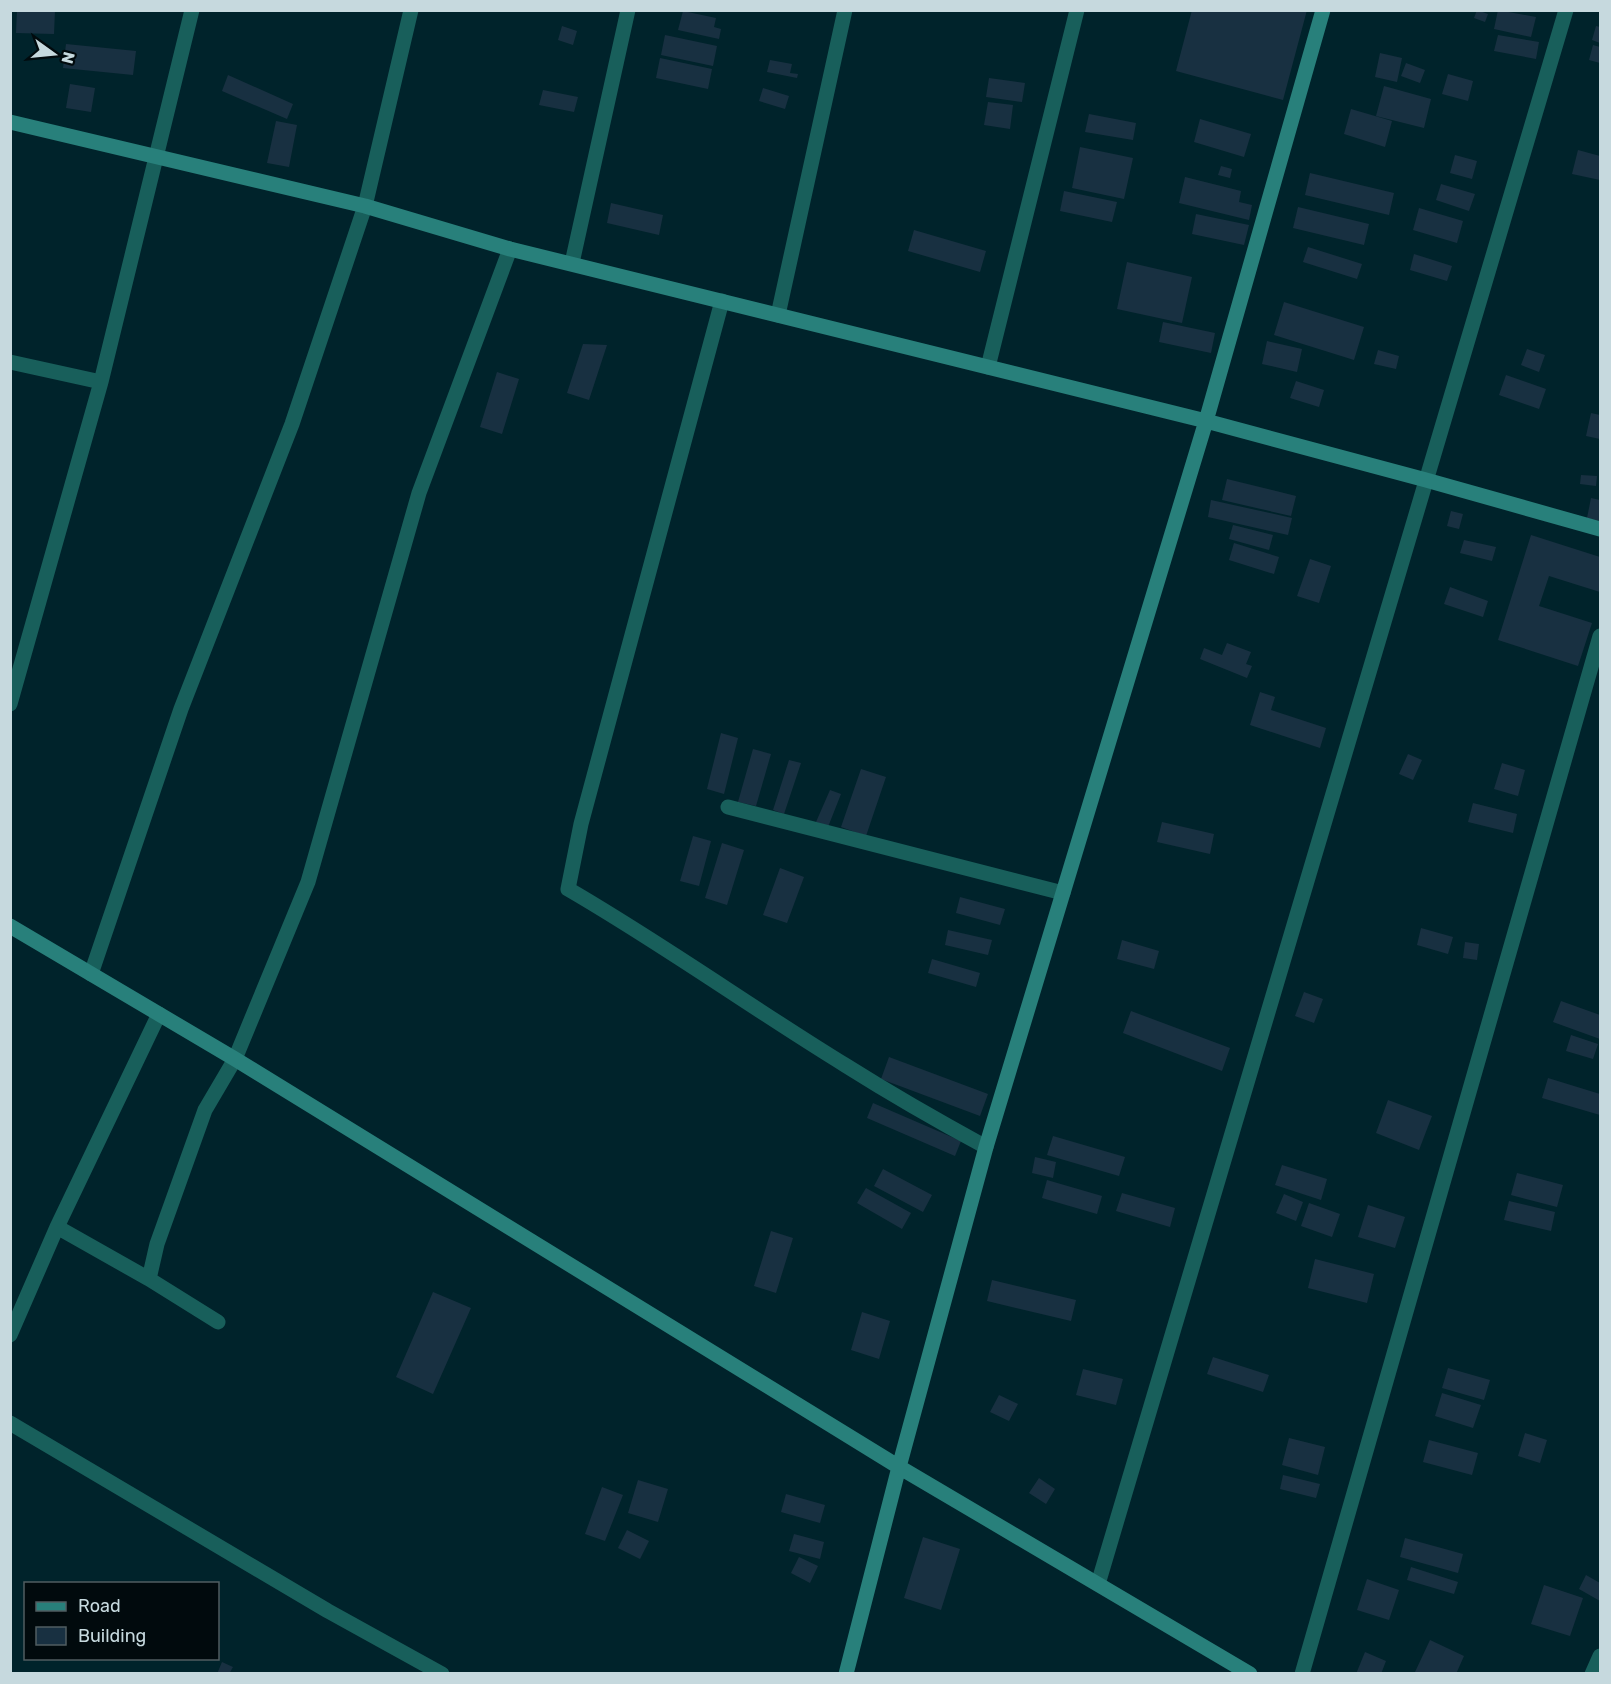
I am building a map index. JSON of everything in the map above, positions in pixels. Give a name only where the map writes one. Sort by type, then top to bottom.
[{"type":"street","points":[[10,704],[101,382],[192,10]]},
{"type":"street","points":[[91,974],[182,709],[291,424],[365,206],[411,10]]},
{"type":"street","points":[[572,263],[628,10]]},
{"type":"street","points":[[778,315],[845,10]]},
{"type":"street","points":[[988,367],[1077,10]]},
{"type":"street","points":[[846,1674],[899,1467],[986,1147],[1206,421],[1323,10]]},
{"type":"street","points":[[1098,1584],[1566,10]]},
{"type":"street","points":[[10,122],[365,206],[510,249],[1206,421],[1600,529]]},
{"type":"street","points":[[149,1279],[158,1245],[205,1110],[235,1059],[308,882],[419,494],[510,249]]},
{"type":"street","points":[[722,301],[581,824],[568,890],[629,925],[844,1065],[986,1147]]},
{"type":"street","points":[[10,362],[101,382]]},
{"type":"street","points":[[1302,1674],[1600,636]]},
{"type":"street","points":[[728,807],[1063,892]]},
{"type":"street","points":[[10,926],[235,1059],[899,1467],[1250,1674]]},
{"type":"street","points":[[10,1335],[57,1227],[159,1014]]},
{"type":"street","points":[[57,1227],[149,1279],[218,1322]]},
{"type":"street","points":[[10,1423],[328,1611],[442,1674]]},
{"type":"street","points":[[1592,1674],[1600,1656]]},
{"type":"building","points":[[17,10],[55,10],[54,34],[16,33]]},
{"type":"building","points":[[1192,10],[1307,10],[1283,100],[1176,71]]},
{"type":"building","points":[[1477,10],[1488,14],[1485,22],[1474,18]]},
{"type":"building","points":[[1498,10],[1536,17],[1531,37],[1494,29]]},
{"type":"building","points":[[683,11],[716,18],[714,27],[721,29],[719,39],[678,30]]},
{"type":"building","points":[[562,26],[577,31],[573,45],[558,40]]},
{"type":"building","points":[[1596,26],[1600,27],[1600,43],[1592,40]]},
{"type":"building","points":[[665,35],[717,46],[713,66],[661,55]]},
{"type":"building","points":[[1498,35],[1539,42],[1536,59],[1494,51]]},
{"type":"building","points":[[66,44],[136,51],[133,75],[63,68]]},
{"type":"building","points":[[1593,45],[1600,47],[1600,63],[1589,60]]},
{"type":"building","points":[[1380,53],[1402,58],[1397,82],[1375,77]]},
{"type":"building","points":[[660,58],[712,69],[708,89],[656,78]]},
{"type":"building","points":[[770,60],[792,64],[790,73],[798,74],[797,78],[767,72]]},
{"type":"building","points":[[1406,63],[1425,70],[1420,83],[1401,76]]},
{"type":"building","points":[[1448,74],[1473,81],[1468,101],[1442,94]]},
{"type":"building","points":[[228,75],[293,104],[287,119],[222,91]]},
{"type":"building","points":[[989,78],[1025,83],[1022,102],[986,97]]},
{"type":"building","points":[[70,84],[95,88],[91,112],[66,108]]},
{"type":"building","points":[[1384,86],[1431,99],[1424,128],[1376,116]]},
{"type":"building","points":[[763,88],[789,96],[785,109],[759,101]]},
{"type":"building","points":[[543,90],[578,97],[574,112],[539,105]]},
{"type":"building","points":[[988,102],[1013,105],[1010,129],[984,125]]},
{"type":"building","points":[[1351,109],[1392,121],[1385,147],[1344,134]]},
{"type":"building","points":[[1089,114],[1136,123],[1133,140],[1085,132]]},
{"type":"building","points":[[1200,119],[1251,134],[1244,157],[1194,142]]},
{"type":"building","points":[[276,121],[297,125],[289,167],[267,163]]},
{"type":"building","points":[[1080,147],[1133,158],[1124,199],[1072,188]]},
{"type":"building","points":[[1578,150],[1600,156],[1600,180],[1572,174]]},
{"type":"building","points":[[1455,155],[1477,161],[1472,179],[1450,173]]},
{"type":"building","points":[[1221,166],[1232,169],[1230,178],[1218,175]]},
{"type":"building","points":[[1310,173],[1394,193],[1389,215],[1305,195]]},
{"type":"building","points":[[1185,177],[1241,191],[1239,202],[1252,205],[1249,220],[1179,203]]},
{"type":"building","points":[[1441,184],[1475,194],[1469,211],[1436,200]]},
{"type":"building","points":[[1064,191],[1117,202],[1112,222],[1060,211]]},
{"type":"building","points":[[611,203],[663,215],[659,235],[607,223]]},
{"type":"building","points":[[1298,207],[1369,224],[1364,245],[1293,228]]},
{"type":"building","points":[[1419,208],[1463,221],[1457,243],[1413,230]]},
{"type":"building","points":[[1196,214],[1249,225],[1244,245],[1192,234]]},
{"type":"building","points":[[914,230],[986,251],[980,272],[908,251]]},
{"type":"building","points":[[1308,247],[1362,264],[1357,279],[1303,262]]},
{"type":"building","points":[[1414,254],[1452,266],[1447,281],[1410,270]]},
{"type":"building","points":[[1127,262],[1192,277],[1182,323],[1117,309]]},
{"type":"building","points":[[1284,302],[1364,327],[1354,360],[1274,335]]},
{"type":"building","points":[[1163,322],[1215,333],[1211,353],[1159,342]]},
{"type":"building","points":[[1267,341],[1302,349],[1297,372],[1262,364]]},
{"type":"building","points":[[583,344],[607,345],[589,400],[567,393]]},
{"type":"building","points":[[1527,349],[1545,355],[1539,372],[1521,365]]},
{"type":"building","points":[[1378,350],[1399,356],[1396,369],[1374,364]]},
{"type":"building","points":[[497,372],[519,379],[502,434],[480,427]]},
{"type":"building","points":[[1506,375],[1546,389],[1539,409],[1499,395]]},
{"type":"building","points":[[1296,381],[1324,390],[1319,407],[1290,398]]},
{"type":"building","points":[[1591,413],[1600,415],[1600,439],[1586,436]]},
{"type":"building","points":[[1581,475],[1597,476],[1596,486],[1580,484]]},
{"type":"building","points":[[1227,479],[1296,496],[1291,516],[1222,500]]},
{"type":"building","points":[[1591,498],[1600,500],[1600,521],[1587,518]]},
{"type":"building","points":[[1211,500],[1292,518],[1288,535],[1208,517]]},
{"type":"building","points":[[1451,511],[1463,514],[1459,529],[1447,526]]},
{"type":"building","points":[[1233,525],[1273,535],[1269,550],[1229,539]]},
{"type":"building","points":[[1531,535],[1600,557],[1600,592],[1549,576],[1539,606],[1592,623],[1578,666],[1498,640]]},
{"type":"building","points":[[1464,540],[1496,547],[1492,561],[1460,553]]},
{"type":"building","points":[[1234,543],[1279,557],[1274,574],[1229,560]]},
{"type":"building","points":[[1310,559],[1331,566],[1319,603],[1297,596]]},
{"type":"building","points":[[1450,587],[1488,601],[1483,617],[1444,604]]},
{"type":"building","points":[[1227,643],[1251,652],[1246,664],[1252,666],[1247,678],[1200,659],[1204,648],[1222,655]]},
{"type":"building","points":[[1260,692],[1275,697],[1271,710],[1326,728],[1320,748],[1250,725]]},
{"type":"building","points":[[721,733],[738,738],[724,794],[707,789]]},
{"type":"building","points":[[753,749],[771,754],[756,806],[738,802]]},
{"type":"building","points":[[1408,754],[1422,760],[1413,780],[1399,774]]},
{"type":"building","points":[[789,760],[801,763],[784,814],[773,810]]},
{"type":"building","points":[[1502,763],[1525,770],[1518,796],[1494,789]]},
{"type":"building","points":[[861,769],[886,777],[866,836],[841,827]]},
{"type":"building","points":[[830,790],[841,794],[828,827],[816,822]]},
{"type":"building","points":[[1473,803],[1517,814],[1513,833],[1468,822]]},
{"type":"building","points":[[1162,822],[1214,834],[1210,854],[1157,842]]},
{"type":"building","points":[[693,836],[711,841],[699,886],[680,881]]},
{"type":"building","points":[[722,843],[744,850],[727,905],[705,898]]},
{"type":"building","points":[[780,868],[804,877],[787,923],[763,915]]},
{"type":"building","points":[[960,897],[1005,909],[1000,925],[956,913]]},
{"type":"building","points":[[1421,928],[1453,937],[1448,954],[1417,945]]},
{"type":"building","points":[[948,930],[992,940],[988,955],[945,945]]},
{"type":"building","points":[[1122,940],[1159,951],[1154,969],[1117,959]]},
{"type":"building","points":[[1465,942],[1479,944],[1477,960],[1463,958]]},
{"type":"building","points":[[932,959],[980,973],[976,987],[928,973]]},
{"type":"building","points":[[1304,992],[1323,999],[1314,1023],[1295,1016]]},
{"type":"building","points":[[1561,1001],[1600,1015],[1600,1039],[1553,1022]]},
{"type":"building","points":[[1131,1011],[1230,1048],[1222,1071],[1123,1033]]},
{"type":"building","points":[[1571,1035],[1598,1044],[1593,1059],[1566,1051]]},
{"type":"building","points":[[889,1057],[988,1094],[980,1116],[881,1079]]},
{"type":"building","points":[[1548,1078],[1600,1094],[1600,1115],[1542,1098]]},
{"type":"building","points":[[1388,1100],[1432,1116],[1419,1150],[1376,1133]]},
{"type":"building","points":[[873,1103],[961,1141],[955,1156],[867,1118]]},
{"type":"building","points":[[1053,1136],[1125,1157],[1119,1176],[1047,1155]]},
{"type":"building","points":[[1035,1157],[1056,1162],[1053,1178],[1032,1173]]},
{"type":"building","points":[[1282,1165],[1327,1179],[1321,1200],[1275,1185]]},
{"type":"building","points":[[883,1169],[932,1195],[923,1212],[874,1186]]},
{"type":"building","points":[[1517,1173],[1563,1185],[1557,1207],[1511,1195]]},
{"type":"building","points":[[1047,1180],[1102,1196],[1097,1214],[1042,1198]]},
{"type":"building","points":[[866,1188],[911,1213],[902,1229],[857,1203]]},
{"type":"building","points":[[1122,1193],[1175,1208],[1170,1227],[1116,1211]]},
{"type":"building","points":[[1284,1194],[1303,1202],[1296,1221],[1276,1213]]},
{"type":"building","points":[[1509,1201],[1555,1212],[1551,1231],[1504,1220]]},
{"type":"building","points":[[1309,1203],[1340,1214],[1332,1237],[1301,1226]]},
{"type":"building","points":[[1368,1205],[1405,1217],[1395,1248],[1358,1237]]},
{"type":"building","points":[[771,1231],[793,1238],[776,1293],[754,1286]]},
{"type":"building","points":[[1315,1259],[1374,1274],[1367,1303],[1308,1288]]},
{"type":"building","points":[[992,1280],[1076,1300],[1071,1321],[987,1301]]},
{"type":"building","points":[[433,1292],[471,1308],[433,1394],[396,1377]]},
{"type":"building","points":[[862,1312],[890,1321],[879,1359],[851,1350]]},
{"type":"building","points":[[1213,1357],[1269,1375],[1263,1392],[1207,1374]]},
{"type":"building","points":[[1448,1368],[1490,1380],[1484,1400],[1442,1388]]},
{"type":"building","points":[[1083,1369],[1123,1379],[1116,1405],[1076,1395]]},
{"type":"building","points":[[1442,1393],[1481,1405],[1473,1428],[1435,1416]]},
{"type":"building","points":[[999,1395],[1018,1404],[1009,1421],[990,1412]]},
{"type":"building","points":[[1525,1433],[1547,1440],[1540,1463],[1518,1456]]},
{"type":"building","points":[[1289,1438],[1325,1447],[1318,1475],[1282,1465]]},
{"type":"building","points":[[1429,1440],[1478,1453],[1472,1475],[1423,1462]]},
{"type":"building","points":[[1283,1475],[1320,1484],[1316,1498],[1280,1489]]},
{"type":"building","points":[[1039,1478],[1055,1489],[1046,1504],[1029,1493]]},
{"type":"building","points":[[638,1480],[668,1489],[658,1522],[628,1513]]},
{"type":"building","points":[[602,1487],[623,1495],[605,1541],[585,1534]]},
{"type":"building","points":[[786,1494],[825,1505],[820,1523],[781,1512]]},
{"type":"building","points":[[627,1530],[649,1541],[640,1559],[618,1548]]},
{"type":"building","points":[[794,1534],[824,1542],[820,1559],[789,1551]]},
{"type":"building","points":[[923,1537],[960,1549],[941,1610],[904,1598]]},
{"type":"building","points":[[1405,1538],[1463,1554],[1458,1573],[1400,1557]]},
{"type":"building","points":[[799,1557],[818,1566],[810,1583],[791,1573]]},
{"type":"building","points":[[1411,1567],[1458,1582],[1454,1594],[1407,1580]]},
{"type":"building","points":[[1586,1575],[1600,1583],[1600,1601],[1579,1589]]},
{"type":"building","points":[[1367,1579],[1399,1590],[1389,1620],[1357,1610]]},
{"type":"building","points":[[1544,1585],[1583,1598],[1570,1636],[1531,1624]]},
{"type":"building","points":[[1430,1640],[1464,1656],[1456,1674],[1415,1672]]},
{"type":"building","points":[[1365,1652],[1386,1661],[1381,1674],[1356,1674]]},
{"type":"building","points":[[222,1662],[233,1667],[229,1674],[217,1674]]}]
